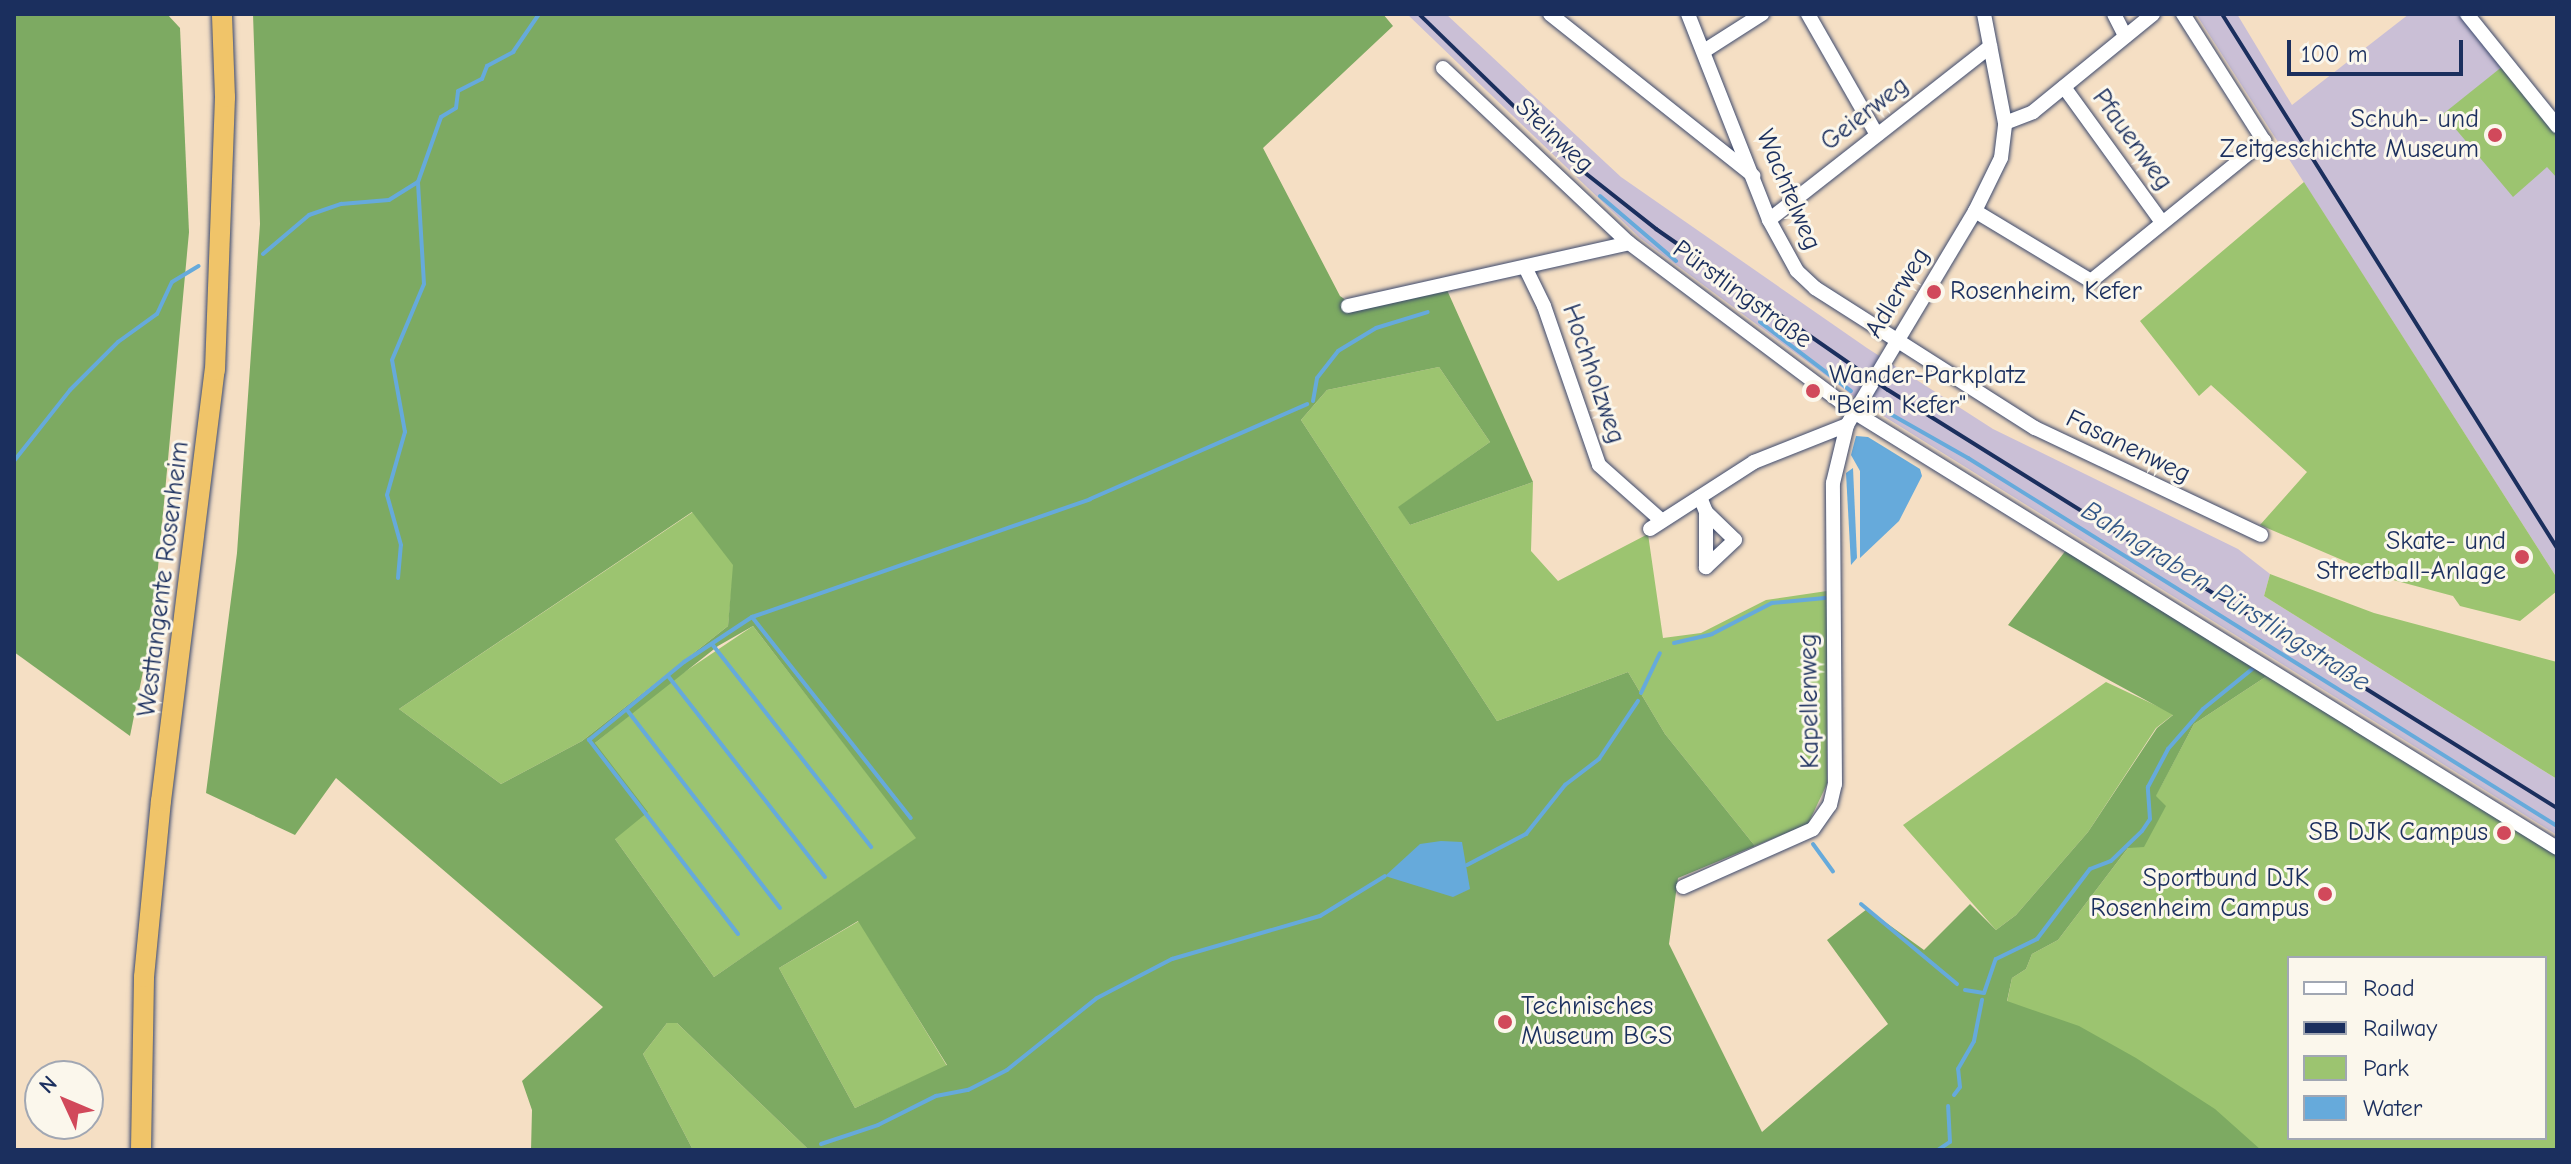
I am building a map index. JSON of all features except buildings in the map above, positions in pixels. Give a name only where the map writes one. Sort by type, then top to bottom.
[{"type":"highway","name":"Westtangente Rosenheim","points":[[141,1150],[148,933],[215,370],[224,158],[221,15]]},
{"type":"street","points":[[1550,14],[1754,176]]},
{"type":"street","name":"Wachtelweg","points":[[1688,14],[1769,220],[1797,271],[1895,344]]},
{"type":"street","points":[[1704,51],[1762,14]]},
{"type":"street","points":[[1808,14],[1877,135]]},
{"type":"street","name":"Adlerweg","points":[[1851,418],[1975,211],[2001,158],[2005,123],[1984,14]]},
{"type":"street","points":[[2114,14],[2125,36]]},
{"type":"street","points":[[2005,123],[2033,112],[2153,14]]},
{"type":"street","points":[[1975,211],[2091,281],[2161,221],[2264,141],[2183,14]]},
{"type":"street","points":[[2467,14],[2557,126]]},
{"type":"street","name":"Geierweg","points":[[1769,220],[1990,47]]},
{"type":"street","name":"Steinweg","points":[[1443,68],[1629,243]]},
{"type":"street","name":"Pfauenweg","points":[[2064,87],[2161,221]]},
{"type":"street","points":[[1348,306],[1629,243]]},
{"type":"street","name":"Pürstlingstraße","points":[[1629,243],[1851,418],[2557,848]]},
{"type":"street","name":"Hochholzweg","points":[[1525,267],[1544,306],[1599,465],[1656,525],[1700,497]]},
{"type":"street","name":"Fasanenweg","points":[[1895,344],[2035,428],[2261,535]]},
{"type":"street","points":[[1706,512],[1700,497],[1754,462],[1851,418]]},
{"type":"street","name":"Kapellenweg","points":[[1683,887],[1813,829],[1830,805],[1835,769],[1832,498],[1836,461],[1851,418]]},
{"type":"shaded area","points":[[1407,14],[1446,14],[1621,177],[1867,348],[1993,429],[2238,549],[2270,574],[2264,596],[2557,779],[2557,835],[1864,404],[1640,238]]},
{"type":"shaded area","points":[[2196,14],[2237,14],[2292,105],[2409,14],[2462,14],[2557,126],[2557,578]]},
{"type":"green space","points":[[14,14],[167,14],[180,28],[189,232],[153,622],[130,736],[14,652]]},
{"type":"green space","points":[[253,14],[1383,14],[1393,26],[1263,148],[1340,296],[1360,310],[1447,290],[1533,482],[1410,525],[1398,507],[1490,442],[1439,367],[1327,390],[1301,420],[1497,721],[1628,672],[1665,734],[1755,846],[1678,878],[1669,944],[1762,1132],[1888,1024],[1827,940],[1867,909],[1924,950],[1970,904],[1996,930],[2016,915],[2088,832],[2157,728],[2173,715],[2008,625],[2070,545],[2273,672],[2194,724],[2156,796],[2166,806],[2144,847],[2128,848],[2058,940],[2032,954],[2026,969],[2012,978],[2007,1001],[2079,1026],[2136,1058],[2215,1109],[2261,1150],[809,1150],[677,1023],[667,1023],[643,1054],[693,1150],[531,1150],[532,1110],[522,1081],[603,1007],[336,778],[295,835],[206,793],[237,553],[260,224]],"holes":[[[692,512],[733,565],[728,626],[582,741],[501,784],[399,709]],[[753,626],[916,838],[714,977],[615,839],[648,812],[595,743],[718,646]],[[858,921],[947,1065],[855,1108],[779,968]]]},
{"type":"green space","points":[[2503,66],[2557,136],[2557,178],[2547,167],[2513,197],[2443,114]]},
{"type":"green space","points":[[2304,182],[2557,578],[2557,591],[2520,621],[2460,606],[2453,596],[2382,577],[2260,525],[2307,472],[2211,385],[2199,396],[2140,321]]},
{"type":"green space","points":[[1439,367],[1490,442],[1399,507],[1410,525],[1533,482],[1531,551],[1558,581],[1648,534],[1663,638],[1701,633],[1766,600],[1827,591],[1827,784],[1808,824],[1755,846],[1665,734],[1628,672],[1497,721],[1301,420],[1327,390]]},
{"type":"green space","points":[[693,512],[734,565],[728,626],[582,741],[501,784],[399,709]]},
{"type":"green space","points":[[2270,574],[2374,613],[2557,662],[2557,779],[2264,596]]},
{"type":"green space","points":[[753,626],[917,838],[714,977],[615,839],[595,743],[671,681]]},
{"type":"green space","name":"Sportbund DJK Rosenheim Campus","points":[[2273,672],[2557,848],[2557,1150],[2261,1150],[2007,1002],[2012,978],[2026,969],[2032,954],[2058,940],[2128,848],[2194,724]]},
{"type":"green space","points":[[2106,682],[2174,714],[2156,728],[2088,832],[2016,915],[1996,930],[1903,825]]},
{"type":"green space","points":[[859,921],[947,1066],[855,1108],[779,968]]},
{"type":"green space","points":[[667,1023],[677,1023],[809,1150],[693,1150],[643,1054]]},
{"type":"water","points":[[1856,436],[1868,437],[1920,469],[1922,476],[1899,521],[1860,558],[1860,471],[1851,455]]},
{"type":"water","points":[[1853,468],[1857,558],[1851,565],[1846,473]]},
{"type":"water","points":[[1462,842],[1470,889],[1453,897],[1385,876],[1420,844]]},
{"type":"waterway","points":[[398,578],[401,545],[387,495],[405,432],[392,360],[424,284],[418,182],[441,117],[456,108],[458,91],[482,79],[487,66],[513,52],[539,14]]},
{"type":"waterway","points":[[263,254],[309,215],[341,204],[389,200],[418,182]]},
{"type":"waterway","points":[[1600,196],[1676,261]]},
{"type":"waterway","points":[[14,461],[70,390],[118,342],[157,314],[172,282],[199,266]]},
{"type":"waterway","points":[[1313,401],[1317,378],[1338,351],[1376,328],[1428,312]]},
{"type":"waterway","name":"Bahngraben Pürstlingstraße","points":[[1760,322],[1851,391]]},
{"type":"waterway","name":"Bahngraben Pürstlingstraße","points":[[1871,403],[1968,458],[2557,826]]},
{"type":"waterway","points":[[738,934],[589,740],[684,662],[752,617],[1090,499],[1307,404]]},
{"type":"waterway","points":[[1674,643],[1712,634],[1772,603],[1825,598]]},
{"type":"waterway","points":[[752,617],[911,818]]},
{"type":"waterway","points":[[712,644],[871,847]]},
{"type":"waterway","points":[[1641,693],[1660,653]]},
{"type":"waterway","points":[[1965,990],[1984,993],[1996,959],[2037,939],[2090,869],[2111,861],[2142,831],[2150,819],[2148,787],[2168,749],[2203,709],[2256,666]]},
{"type":"waterway","points":[[668,676],[825,877]]},
{"type":"waterway","points":[[1467,865],[1526,834],[1565,785],[1599,759],[1638,701]]},
{"type":"waterway","points":[[627,710],[780,908]]},
{"type":"waterway","points":[[1813,844],[1833,872]]},
{"type":"waterway","points":[[821,1144],[878,1125],[936,1096],[968,1090],[1007,1070],[1097,998],[1172,959],[1320,916],[1385,876]]},
{"type":"waterway","points":[[1861,904],[1957,984]]},
{"type":"waterway","points":[[1954,1095],[1960,1087],[1958,1069],[1974,1041],[1982,1000]]},
{"type":"waterway","points":[[1938,1150],[1950,1142],[1948,1106]]},
{"type":"railway","points":[[1419,14],[1570,161],[1656,229],[1888,390],[2557,808]]},
{"type":"railway","points":[[2222,14],[2557,548]]},
{"type":"place","name":"Schuh- und Zeitgeschichte Museum","points":[[2495,135]]},
{"type":"place","name":"Rosenheim, Kefer","points":[[1934,292]]},
{"type":"place","name":"Wander-Parkplatz \"Beim Kefer\"","points":[[1813,391]]},
{"type":"place","name":"Skate- und Streetball-Anlage","points":[[2522,557]]},
{"type":"place","name":"SB DJK Campus","points":[[2504,833]]},
{"type":"place","name":"Sportbund DJK Rosenheim Campus","points":[[2325,894]]},
{"type":"place","name":"Technisches Museum BGS","points":[[1505,1022]]}]
